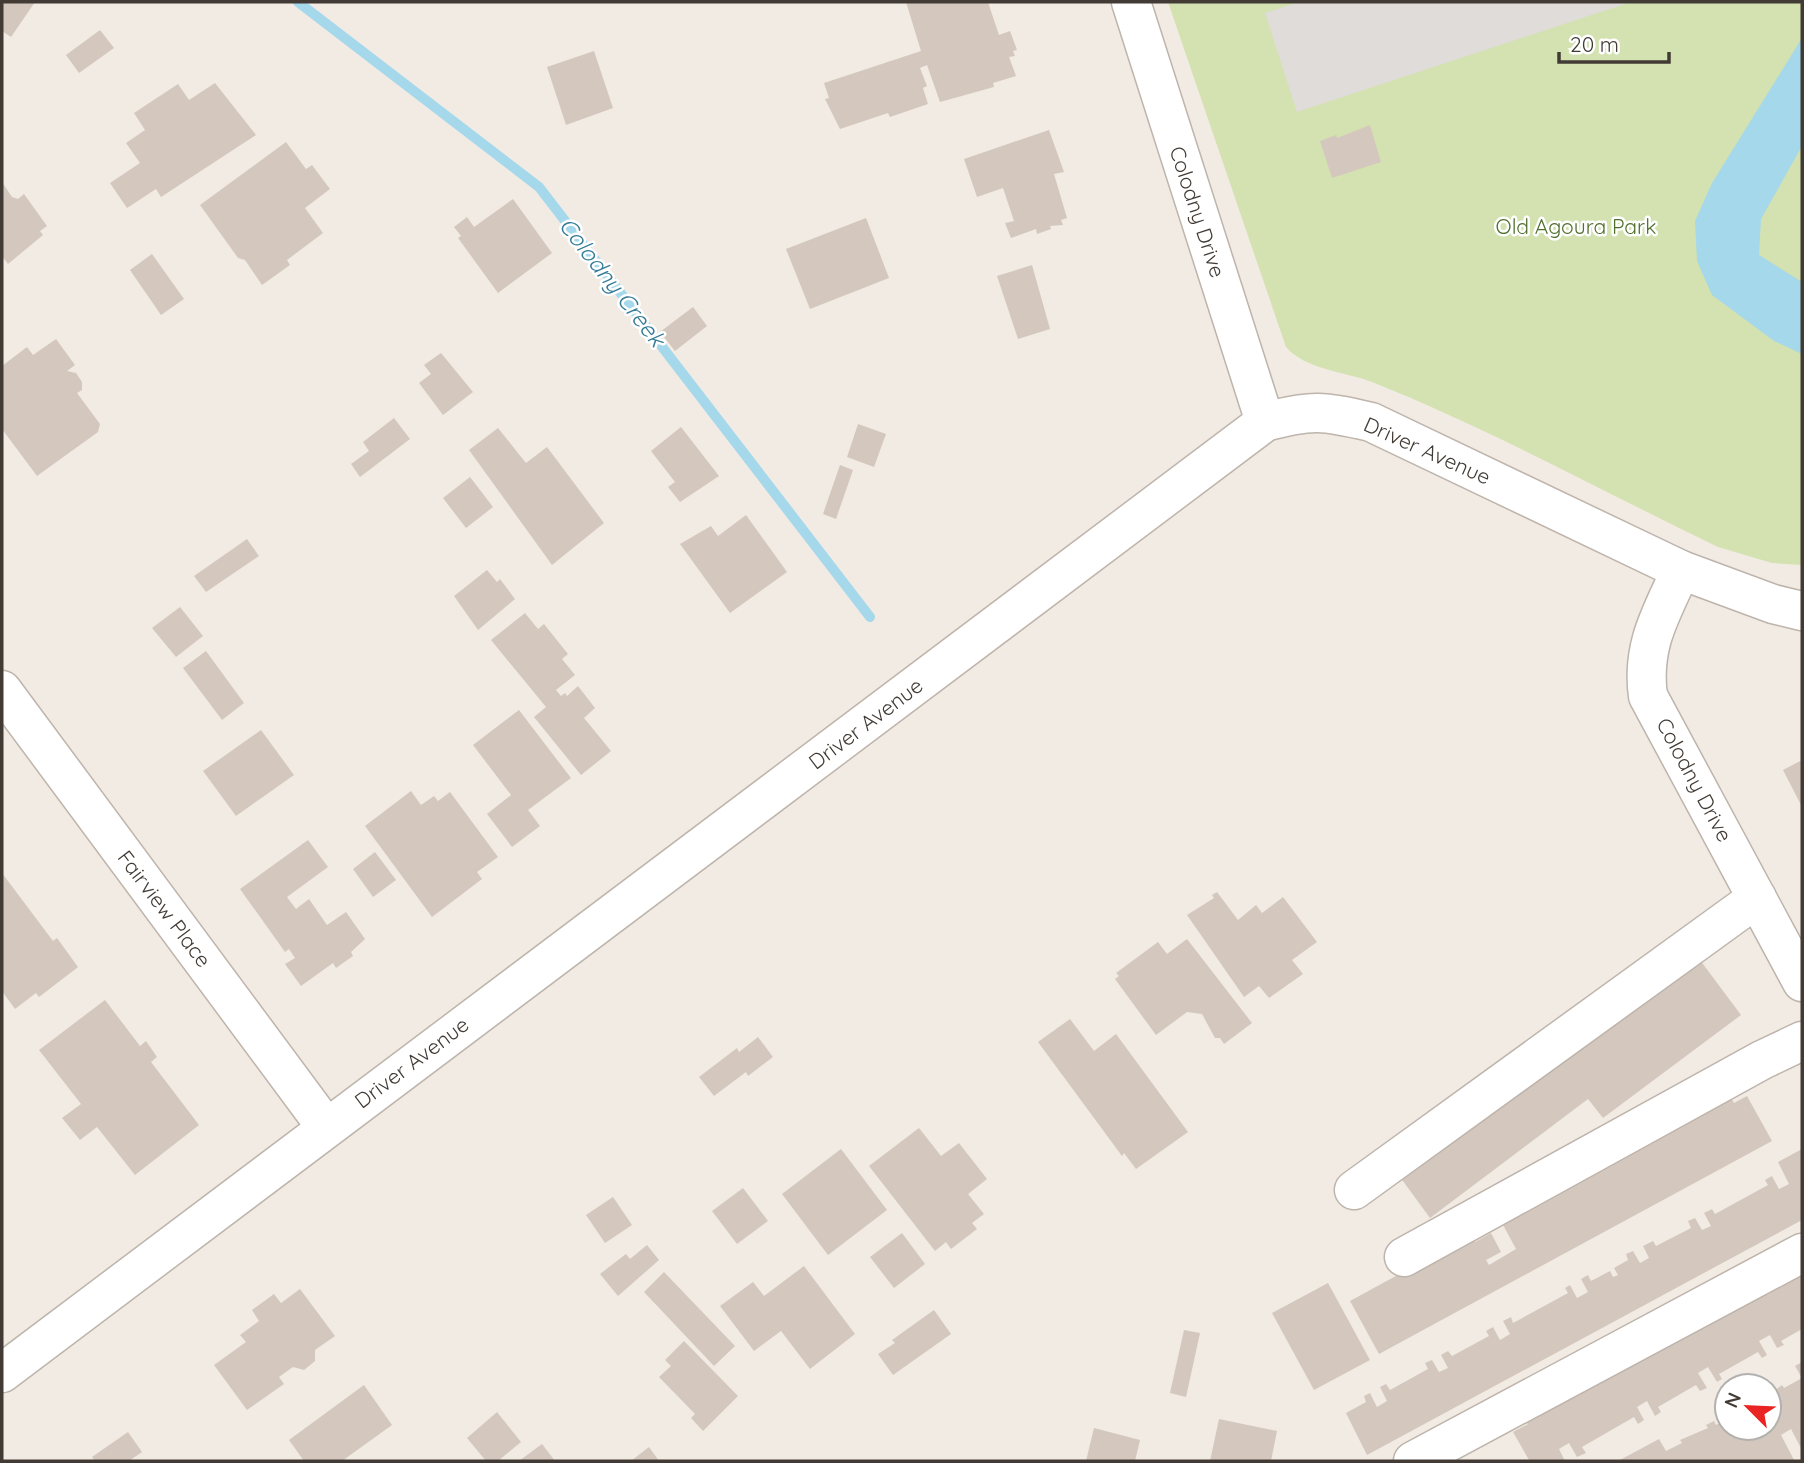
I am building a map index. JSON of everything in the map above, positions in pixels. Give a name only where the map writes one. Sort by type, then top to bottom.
[{"type":"street","name":"Colodny Drive","points":[[1131,2],[1265,422]]},
{"type":"street","name":"Driver Avenue","points":[[2,1373],[1265,422],[1303,411],[1331,412],[1371,422],[1681,570],[1773,604],[1802,611]]},
{"type":"street","name":"Colodny Drive","points":[[1681,570],[1647,647],[1644,670],[1648,696],[1802,982]]},
{"type":"street","name":"Fairview Place","points":[[2,690],[326,1127]]},
{"type":"street","points":[[1354,1190],[1757,898]]},
{"type":"street","points":[[1404,1257],[1762,1060],[1802,1041]]},
{"type":"street","points":[[1413,1461],[1802,1253]]},
{"type":"green space","name":"Old Agoura Park","points":[[1168,2],[1802,2],[1802,565],[1772,563],[1718,547],[1416,400],[1372,382],[1304,361],[1294,355],[1286,347]]},
{"type":"shaded area","points":[[1299,2],[1631,2],[1297,112],[1265,13]]},
{"type":"water","points":[[1802,38],[1802,146],[1761,219],[1759,255],[1802,282],[1802,354],[1774,341],[1712,295],[1697,261],[1695,221],[1712,183]]},
{"type":"building","points":[[2,2],[35,2],[11,37],[2,31]]},
{"type":"building","points":[[906,2],[988,2],[999,35],[1010,31],[1017,50],[1013,51],[1015,56],[1009,57],[1016,76],[993,83],[994,87],[940,102],[927,65],[920,68],[927,86],[923,88],[928,104],[890,117],[888,113],[840,129],[825,99],[829,98],[824,83],[921,51]]},
{"type":"building","points":[[100,30],[114,48],[79,73],[66,55]]},
{"type":"building","points":[[594,51],[613,108],[566,125],[547,67]]},
{"type":"building","points":[[215,83],[256,135],[161,197],[156,189],[127,208],[110,183],[140,163],[126,143],[145,130],[134,113],[178,84],[189,100]]},
{"type":"building","points":[[1370,125],[1381,162],[1332,178],[1320,141],[1336,135],[1337,138]]},
{"type":"building","points":[[1049,130],[1064,172],[1054,174],[1067,218],[1061,220],[1063,225],[1050,226],[1051,229],[1037,234],[1036,229],[1011,238],[1005,223],[1014,221],[1003,188],[977,197],[964,159]]},
{"type":"building","points":[[286,142],[306,169],[312,165],[330,189],[305,208],[323,233],[287,260],[290,265],[262,285],[245,260],[238,258],[200,205]]},
{"type":"building","points":[[2,182],[12,197],[18,199],[24,194],[47,226],[40,231],[43,235],[8,264],[2,256]]},
{"type":"building","points":[[513,199],[552,253],[498,293],[458,238],[461,236],[454,227],[467,217],[474,227]]},
{"type":"building","points":[[866,218],[889,278],[810,309],[786,249]]},
{"type":"building","points":[[152,254],[184,299],[161,315],[130,270]]},
{"type":"building","points":[[1032,265],[1050,329],[1018,339],[997,276]]},
{"type":"building","points":[[693,307],[707,326],[675,351],[660,332]]},
{"type":"building","points":[[56,339],[75,365],[67,371],[76,373],[82,382],[82,390],[77,393],[100,424],[98,432],[37,476],[2,429],[2,366],[27,347],[33,355]]},
{"type":"building","points":[[441,353],[473,392],[443,415],[419,383],[431,374],[424,365]]},
{"type":"building","points":[[394,418],[410,439],[360,477],[351,464],[369,451],[363,442]]},
{"type":"building","points":[[858,424],[886,434],[874,467],[847,457]]},
{"type":"building","points":[[681,427],[719,476],[680,502],[668,487],[675,482],[651,451]]},
{"type":"building","points":[[498,428],[526,463],[547,447],[604,523],[552,565],[469,450]]},
{"type":"building","points":[[840,465],[853,470],[836,519],[823,514]]},
{"type":"building","points":[[470,477],[493,507],[466,528],[443,498]]},
{"type":"building","points":[[746,515],[787,572],[730,613],[680,544],[711,526],[718,536]]},
{"type":"building","points":[[247,539],[259,556],[206,592],[194,576]]},
{"type":"building","points":[[487,570],[497,582],[500,579],[515,599],[478,630],[454,596]]},
{"type":"building","points":[[180,607],[203,636],[176,657],[152,628]]},
{"type":"building","points":[[525,613],[538,629],[544,624],[568,654],[562,659],[575,675],[556,690],[561,696],[565,693],[567,696],[578,686],[595,708],[584,718],[611,751],[581,775],[534,717],[546,707],[491,640]]},
{"type":"building","points":[[206,651],[244,703],[222,720],[183,668]]},
{"type":"building","points":[[519,710],[571,778],[528,810],[540,826],[512,847],[487,814],[511,795],[473,745]]},
{"type":"building","points":[[261,730],[294,775],[236,816],[203,771]]},
{"type":"building","points":[[1802,760],[1802,807],[1783,770]]},
{"type":"building","points":[[411,791],[421,805],[434,796],[438,801],[450,792],[498,857],[477,872],[482,879],[432,917],[365,826]]},
{"type":"building","points":[[308,840],[328,867],[287,897],[296,909],[309,899],[327,925],[346,912],[365,939],[351,952],[353,956],[336,968],[333,963],[301,986],[285,964],[295,958],[289,949],[285,952],[240,889]]},
{"type":"building","points":[[375,852],[396,880],[373,897],[353,869]]},
{"type":"building","points":[[2,873],[53,941],[57,938],[78,967],[39,997],[36,993],[15,1009],[2,991]]},
{"type":"building","points":[[1217,892],[1238,920],[1256,905],[1262,913],[1283,897],[1317,942],[1292,960],[1303,974],[1269,998],[1259,986],[1244,997],[1187,915],[1214,898],[1212,895]]},
{"type":"building","points":[[1187,939],[1252,1023],[1224,1044],[1220,1038],[1215,1038],[1202,1014],[1187,1012],[1156,1035],[1115,979],[1119,976],[1116,973],[1158,942],[1167,954]]},
{"type":"building","points":[[1697,956],[1741,1015],[1603,1118],[1588,1099],[1430,1218],[1400,1177]]},
{"type":"building","points":[[105,1000],[140,1046],[146,1041],[157,1057],[151,1062],[199,1125],[135,1175],[97,1127],[80,1140],[62,1118],[81,1104],[39,1050]]},
{"type":"building","points":[[1070,1019],[1094,1051],[1116,1034],[1188,1132],[1136,1169],[1124,1153],[1122,1156],[1038,1042]]},
{"type":"building","points":[[758,1037],[773,1057],[748,1076],[746,1072],[714,1096],[699,1077],[737,1048],[739,1052]]},
{"type":"building","points":[[1730,1096],[1734,1103],[1747,1096],[1772,1141],[1379,1354],[1350,1301],[1471,1235],[1475,1242],[1491,1233],[1501,1252],[1486,1260],[1489,1265],[1516,1249],[1501,1221]]},
{"type":"building","points":[[919,1128],[941,1156],[959,1143],[987,1179],[968,1194],[984,1214],[972,1223],[977,1229],[951,1249],[946,1242],[935,1251],[869,1166]]},
{"type":"building","points":[[841,1149],[887,1210],[828,1255],[782,1194]]},
{"type":"building","points":[[1802,1149],[1802,1220],[1367,1455],[1346,1413],[1366,1402],[1364,1396],[1370,1393],[1377,1407],[1387,1401],[1380,1387],[1386,1384],[1390,1390],[1428,1369],[1425,1363],[1432,1360],[1439,1372],[1448,1368],[1441,1355],[1448,1351],[1452,1356],[1489,1336],[1486,1331],[1493,1327],[1500,1340],[1510,1334],[1503,1321],[1511,1317],[1513,1323],[1568,1293],[1565,1288],[1570,1285],[1577,1298],[1588,1292],[1581,1279],[1588,1275],[1591,1281],[1610,1271],[1613,1277],[1618,1275],[1614,1268],[1628,1260],[1626,1254],[1633,1251],[1640,1263],[1649,1258],[1643,1246],[1653,1241],[1656,1246],[1691,1228],[1688,1221],[1695,1218],[1702,1230],[1711,1226],[1704,1213],[1712,1209],[1715,1214],[1768,1185],[1765,1180],[1772,1176],[1779,1189],[1789,1184],[1778,1162]]},
{"type":"building","points":[[743,1188],[768,1221],[737,1244],[712,1211]]},
{"type":"building","points":[[613,1197],[632,1225],[605,1243],[586,1215]]},
{"type":"building","points":[[902,1233],[925,1264],[894,1288],[870,1257]]},
{"type":"building","points":[[647,1245],[659,1260],[618,1296],[600,1274],[626,1254],[630,1259]]},
{"type":"building","points":[[804,1266],[855,1334],[810,1369],[781,1331],[754,1351],[720,1306],[753,1282],[764,1296]]},
{"type":"building","points":[[664,1272],[735,1346],[714,1366],[644,1292]]},
{"type":"building","points":[[1802,1274],[1802,1329],[1781,1341],[1784,1345],[1777,1348],[1770,1335],[1759,1341],[1767,1355],[1762,1358],[1758,1352],[1723,1372],[1713,1372],[1713,1375],[1708,1367],[1698,1373],[1707,1388],[1700,1391],[1696,1385],[1658,1407],[1661,1412],[1655,1416],[1647,1401],[1637,1407],[1644,1420],[1638,1424],[1634,1417],[1582,1447],[1586,1453],[1577,1457],[1569,1443],[1559,1449],[1565,1461],[1529,1460],[1513,1432],[1528,1424],[1526,1421],[1532,1418],[1533,1420],[1610,1376],[1611,1378],[1642,1358],[1643,1361],[1666,1345],[1672,1342],[1673,1345],[1765,1292],[1767,1295]]},
{"type":"building","points":[[1328,1283],[1370,1360],[1314,1390],[1272,1313]]},
{"type":"building","points":[[300,1289],[335,1336],[315,1350],[315,1361],[304,1370],[293,1367],[279,1377],[284,1384],[247,1410],[214,1365],[246,1342],[240,1335],[259,1321],[252,1310],[274,1294],[281,1303]]},
{"type":"building","points":[[934,1310],[951,1334],[893,1375],[878,1354],[895,1343],[892,1340]]},
{"type":"building","points":[[1184,1330],[1200,1333],[1186,1397],[1170,1393]]},
{"type":"building","points":[[684,1341],[738,1396],[703,1431],[691,1418],[695,1414],[659,1377],[671,1366],[665,1360]]},
{"type":"building","points":[[1802,1362],[1802,1378],[1795,1366]]},
{"type":"building","points":[[1802,1378],[1802,1450],[1791,1429],[1783,1434],[1784,1388]]},
{"type":"building","points":[[364,1385],[392,1425],[342,1461],[304,1461],[289,1440]]},
{"type":"building","points":[[497,1412],[521,1442],[498,1461],[486,1461],[467,1438]]},
{"type":"building","points":[[1219,1419],[1277,1431],[1271,1461],[1210,1461]]},
{"type":"building","points":[[1713,1422],[1713,1442],[1783,1442],[1783,1439],[1794,1460],[1618,1461],[1659,1439],[1666,1451],[1682,1443],[1680,1440],[1708,1428],[1706,1425]]},
{"type":"building","points":[[1094,1428],[1140,1440],[1135,1461],[1086,1461]]},
{"type":"building","points":[[128,1432],[142,1452],[129,1461],[95,1461],[92,1457]]},
{"type":"building","points":[[542,1444],[555,1461],[519,1461]]},
{"type":"building","points":[[649,1447],[659,1461],[631,1461]]},
{"type":"waterway","name":"Colodny Creek","points":[[298,2],[539,187],[870,617]]}]
